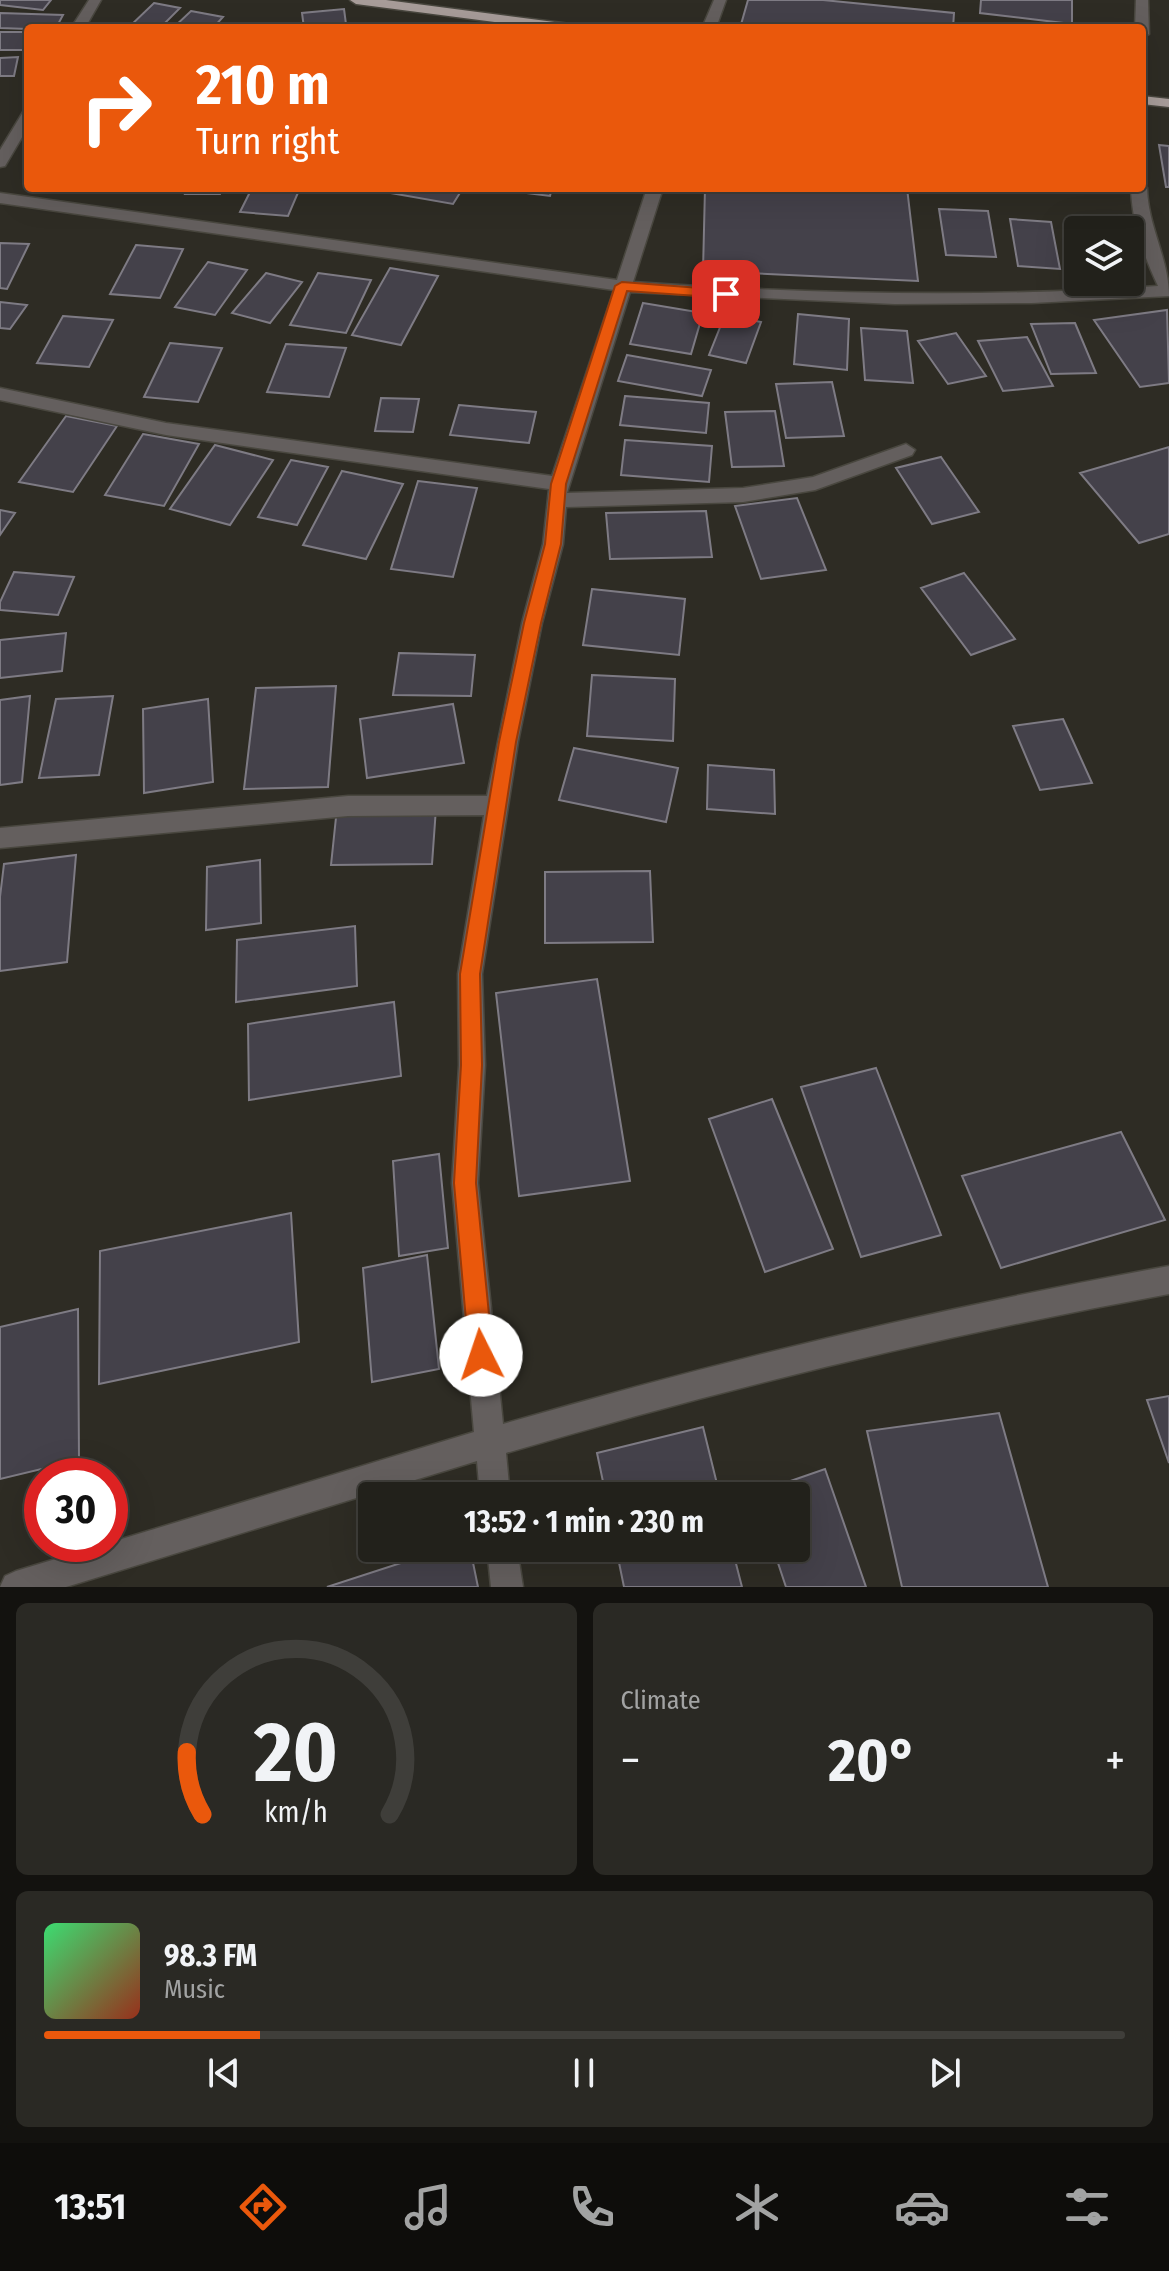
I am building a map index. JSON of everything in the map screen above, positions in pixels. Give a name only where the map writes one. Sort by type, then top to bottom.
[{"type":"highway","points":[[356,0],[539,24]]},
{"type":"highway","points":[[1146,100],[1169,103]]},
{"type":"street","points":[[80,24],[95,0]]},
{"type":"street","points":[[711,24],[720,0]]},
{"type":"street","points":[[1142,0],[1142,24]]},
{"type":"street","points":[[0,163],[24,122]]},
{"type":"street","points":[[493,1482],[465,1183],[472,1065],[470,974],[510,727],[553,544],[558,492],[654,192]]},
{"type":"street","points":[[0,198],[622,286],[726,294],[946,301],[1064,299],[1169,291],[1148,246],[1138,209],[1139,192]]},
{"type":"street","points":[[0,394],[166,429],[558,492],[743,495],[815,483],[906,450]]},
{"type":"street","points":[[0,838],[348,806],[499,805]]},
{"type":"street","points":[[16,1587],[487,1445],[793,1357],[1055,1298],[1169,1280]]},
{"type":"street","points":[[504,1562],[507,1587]]},
{"type":"building","points":[[0,0],[51,0],[43,10],[0,5]]},
{"type":"building","points":[[748,0],[823,0],[954,13],[953,24],[741,24]]},
{"type":"building","points":[[981,0],[1072,0],[1072,24],[980,13]]},
{"type":"building","points":[[154,3],[180,8],[164,24],[132,24]]},
{"type":"building","points":[[344,9],[346,24],[303,24],[302,13]]},
{"type":"building","points":[[191,11],[223,17],[217,24],[177,24]]},
{"type":"building","points":[[0,13],[63,15],[58,24],[24,24],[24,29],[0,28]]},
{"type":"building","points":[[0,32],[24,32],[24,50],[0,50]]},
{"type":"building","points":[[18,57],[14,76],[0,76],[0,58]]},
{"type":"building","points":[[1159,145],[1169,146],[1169,187],[1166,187]]},
{"type":"building","points":[[186,192],[221,192],[220,194]]},
{"type":"building","points":[[250,192],[298,192],[288,216],[240,212]]},
{"type":"building","points":[[385,192],[460,192],[453,204]]},
{"type":"building","points":[[518,192],[551,192],[550,196]]},
{"type":"building","points":[[705,192],[907,192],[918,281],[703,271]]},
{"type":"building","points":[[939,209],[988,211],[996,257],[946,255]]},
{"type":"building","points":[[1010,219],[1051,222],[1060,269],[1018,266]]},
{"type":"building","points":[[0,243],[29,244],[7,289],[0,288]]},
{"type":"building","points":[[136,245],[183,249],[160,298],[110,294]]},
{"type":"building","points":[[208,262],[247,270],[215,315],[175,307]]},
{"type":"building","points":[[390,268],[438,276],[401,345],[352,335]]},
{"type":"building","points":[[266,273],[302,282],[270,323],[232,313]]},
{"type":"building","points":[[318,273],[371,280],[346,333],[290,325]]},
{"type":"building","points":[[0,302],[27,305],[10,329],[0,328]]},
{"type":"building","points":[[643,303],[703,313],[691,354],[630,344]]},
{"type":"building","points":[[1167,310],[1169,383],[1140,387],[1094,320]]},
{"type":"building","points":[[798,314],[849,319],[847,370],[794,364]]},
{"type":"building","points":[[725,315],[761,322],[746,363],[709,355]]},
{"type":"building","points":[[63,316],[113,320],[89,367],[37,363]]},
{"type":"building","points":[[1075,323],[1096,373],[1051,374],[1031,324]]},
{"type":"building","points":[[861,328],[907,331],[913,383],[865,380]]},
{"type":"building","points":[[956,333],[986,376],[948,384],[918,341]]},
{"type":"building","points":[[1027,337],[1053,386],[1003,391],[978,341]]},
{"type":"building","points":[[170,343],[222,348],[198,402],[144,397]]},
{"type":"building","points":[[286,344],[346,348],[329,397],[267,392]]},
{"type":"building","points":[[627,355],[711,370],[702,396],[618,381]]},
{"type":"building","points":[[832,382],[844,436],[786,438],[776,384]]},
{"type":"building","points":[[625,396],[709,403],[706,433],[620,425]]},
{"type":"building","points":[[381,398],[419,399],[413,432],[375,431]]},
{"type":"building","points":[[459,405],[536,412],[529,443],[450,435]]},
{"type":"building","points":[[775,411],[784,466],[732,467],[725,412]]},
{"type":"building","points":[[66,416],[117,426],[73,492],[19,482]]},
{"type":"building","points":[[143,434],[199,444],[164,506],[105,495]]},
{"type":"building","points":[[625,440],[712,446],[709,482],[621,475]]},
{"type":"building","points":[[215,445],[273,460],[230,525],[170,509]]},
{"type":"building","points":[[1169,447],[1169,534],[1139,543],[1080,473]]},
{"type":"building","points":[[941,457],[979,512],[932,524],[896,468]]},
{"type":"building","points":[[291,460],[328,467],[297,525],[258,517]]},
{"type":"building","points":[[342,471],[403,484],[366,559],[303,545]]},
{"type":"building","points":[[418,481],[477,488],[453,577],[391,569]]},
{"type":"building","points":[[797,498],[826,570],[761,579],[735,506]]},
{"type":"building","points":[[0,510],[15,513],[0,535]]},
{"type":"building","points":[[706,511],[712,557],[610,559],[606,513]]},
{"type":"building","points":[[14,572],[74,577],[58,615],[0,610],[0,602]]},
{"type":"building","points":[[964,573],[1015,639],[971,655],[921,588]]},
{"type":"building","points":[[592,589],[685,599],[679,655],[583,645]]},
{"type":"building","points":[[66,633],[62,671],[0,678],[0,640]]},
{"type":"building","points":[[399,653],[475,655],[471,696],[393,695]]},
{"type":"building","points":[[592,675],[675,679],[673,741],[587,736]]},
{"type":"building","points":[[336,686],[328,787],[244,789],[256,688]]},
{"type":"building","points":[[30,696],[22,782],[0,785],[0,700]]},
{"type":"building","points":[[113,696],[99,775],[39,778],[56,699]]},
{"type":"building","points":[[208,699],[213,782],[144,793],[143,709]]},
{"type":"building","points":[[453,704],[464,763],[367,778],[360,719]]},
{"type":"building","points":[[1063,719],[1092,783],[1040,790],[1013,726]]},
{"type":"building","points":[[574,748],[678,768],[666,822],[559,800]]},
{"type":"building","points":[[708,765],[774,770],[775,814],[707,809]]},
{"type":"building","points":[[337,808],[436,808],[432,864],[331,865]]},
{"type":"building","points":[[76,855],[67,962],[0,971],[0,897],[4,864]]},
{"type":"building","points":[[260,860],[261,923],[206,930],[207,867]]},
{"type":"building","points":[[650,871],[653,942],[545,943],[545,872]]},
{"type":"building","points":[[355,926],[357,986],[236,1002],[237,940]]},
{"type":"building","points":[[597,979],[630,1181],[519,1196],[496,993]]},
{"type":"building","points":[[394,1002],[401,1076],[249,1100],[248,1024]]},
{"type":"building","points":[[876,1068],[941,1235],[861,1257],[801,1087]]},
{"type":"building","points":[[772,1099],[833,1249],[765,1272],[709,1119]]},
{"type":"building","points":[[1121,1132],[1165,1220],[1001,1268],[962,1176]]},
{"type":"building","points":[[439,1154],[448,1248],[399,1256],[393,1161]]},
{"type":"building","points":[[291,1213],[299,1342],[99,1384],[100,1251]]},
{"type":"building","points":[[427,1255],[439,1369],[372,1382],[363,1268]]},
{"type":"building","points":[[78,1309],[79,1458],[24,1458],[24,1473],[0,1479],[0,1327]]},
{"type":"building","points":[[1169,1396],[1169,1463],[1147,1400]]},
{"type":"building","points":[[999,1413],[1048,1587],[902,1587],[867,1431]]},
{"type":"building","points":[[703,1427],[717,1482],[603,1482],[597,1453]]},
{"type":"building","points":[[825,1469],[866,1587],[786,1587],[778,1562],[810,1562],[810,1482],[788,1482]]},
{"type":"building","points":[[404,1562],[473,1562],[478,1587],[327,1587]]},
{"type":"building","points":[[619,1562],[736,1562],[742,1587],[624,1587]]},
{"type":"route","points":[[481,1355],[465,1183],[472,1065],[470,974],[507,742],[532,623],[553,544],[559,484],[622,286],[726,294]]}]
